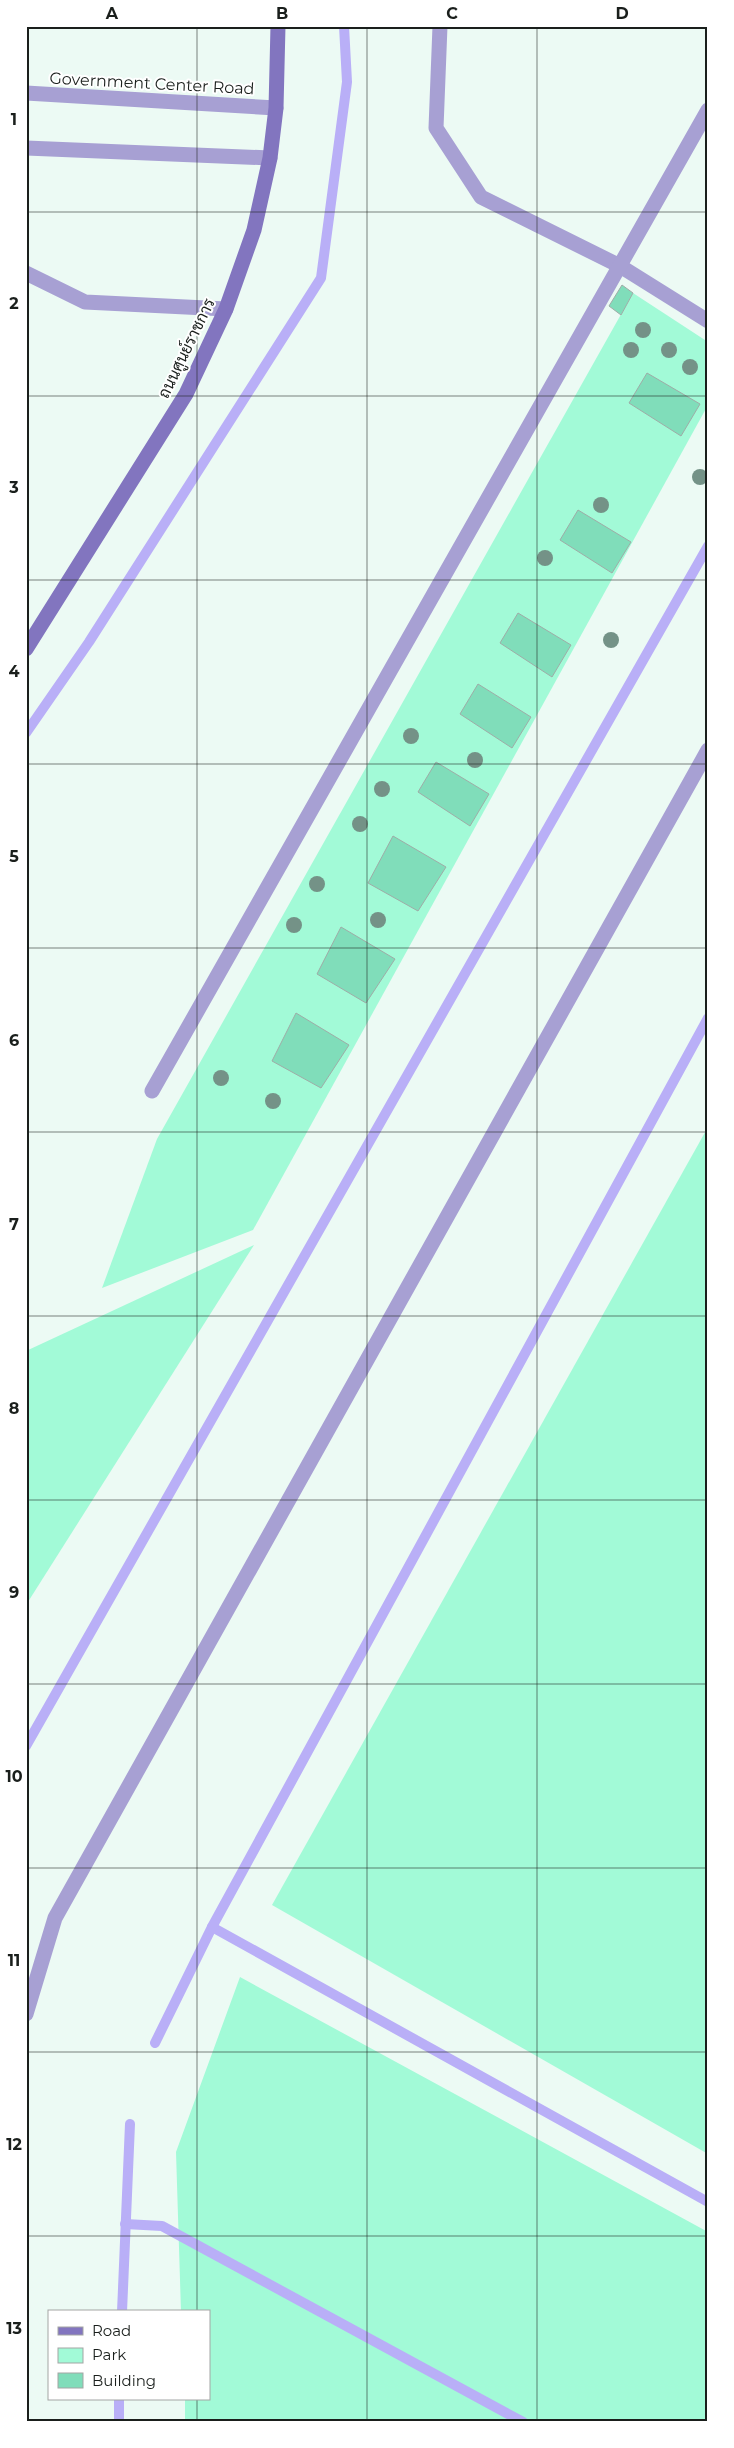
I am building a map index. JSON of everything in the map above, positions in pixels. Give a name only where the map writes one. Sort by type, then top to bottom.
[{"type":"street","name":"ถนนศูนย์ราชการ","points":[[28,645],[186,394],[226,309],[254,230],[270,158],[276,108],[278,26]]},
{"type":"street","points":[[440,26],[436,128],[481,197],[620,266],[708,321]]},
{"type":"street","name":"Government Center Road","points":[[26,93],[276,108]]},
{"type":"street","points":[[152,1091],[708,110]]},
{"type":"street","points":[[26,148],[270,158]]},
{"type":"street","points":[[26,273],[84,302],[226,309]]},
{"type":"street","points":[[26,2014],[54,1918],[708,750]]},
{"type":"green space","points":[[633,293],[708,342],[708,405],[253,1230],[102,1288],[157,1139]]},
{"type":"green space","points":[[708,1127],[708,2154],[272,1905]]},
{"type":"green space","points":[[254,1245],[26,1605],[26,1351]]},
{"type":"green space","points":[[240,1977],[708,2232],[708,2422],[185,2422],[185,2400],[210,2400],[210,2310],[181,2310],[176,2152]]},
{"type":"building","points":[[622,285],[633,293],[621,315],[609,306]]},
{"type":"building","points":[[647,373],[700,404],[681,436],[629,403]]},
{"type":"building","points":[[578,510],[631,542],[612,573],[560,540]]},
{"type":"building","points":[[518,613],[571,645],[552,677],[500,643]]},
{"type":"building","points":[[478,684],[531,717],[512,748],[460,714]]},
{"type":"building","points":[[436,762],[489,794],[470,826],[418,792]]},
{"type":"building","points":[[393,836],[446,867],[418,911],[368,883]]},
{"type":"building","points":[[341,927],[395,959],[366,1003],[317,974]]},
{"type":"building","points":[[296,1013],[349,1045],[321,1088],[272,1061]]},
{"type":"waterway","points":[[26,733],[89,642],[321,278],[347,82],[344,26]]},
{"type":"waterway","points":[[26,1746],[708,546]]},
{"type":"waterway","points":[[155,2043],[212,1927],[708,1018]]},
{"type":"waterway","points":[[212,1927],[708,2202]]},
{"type":"waterway","points":[[122,2310],[130,2124]]},
{"type":"waterway","points":[[125,2224],[162,2226],[523,2422]]},
{"type":"waterway","points":[[119,2400],[119,2422]]}]
